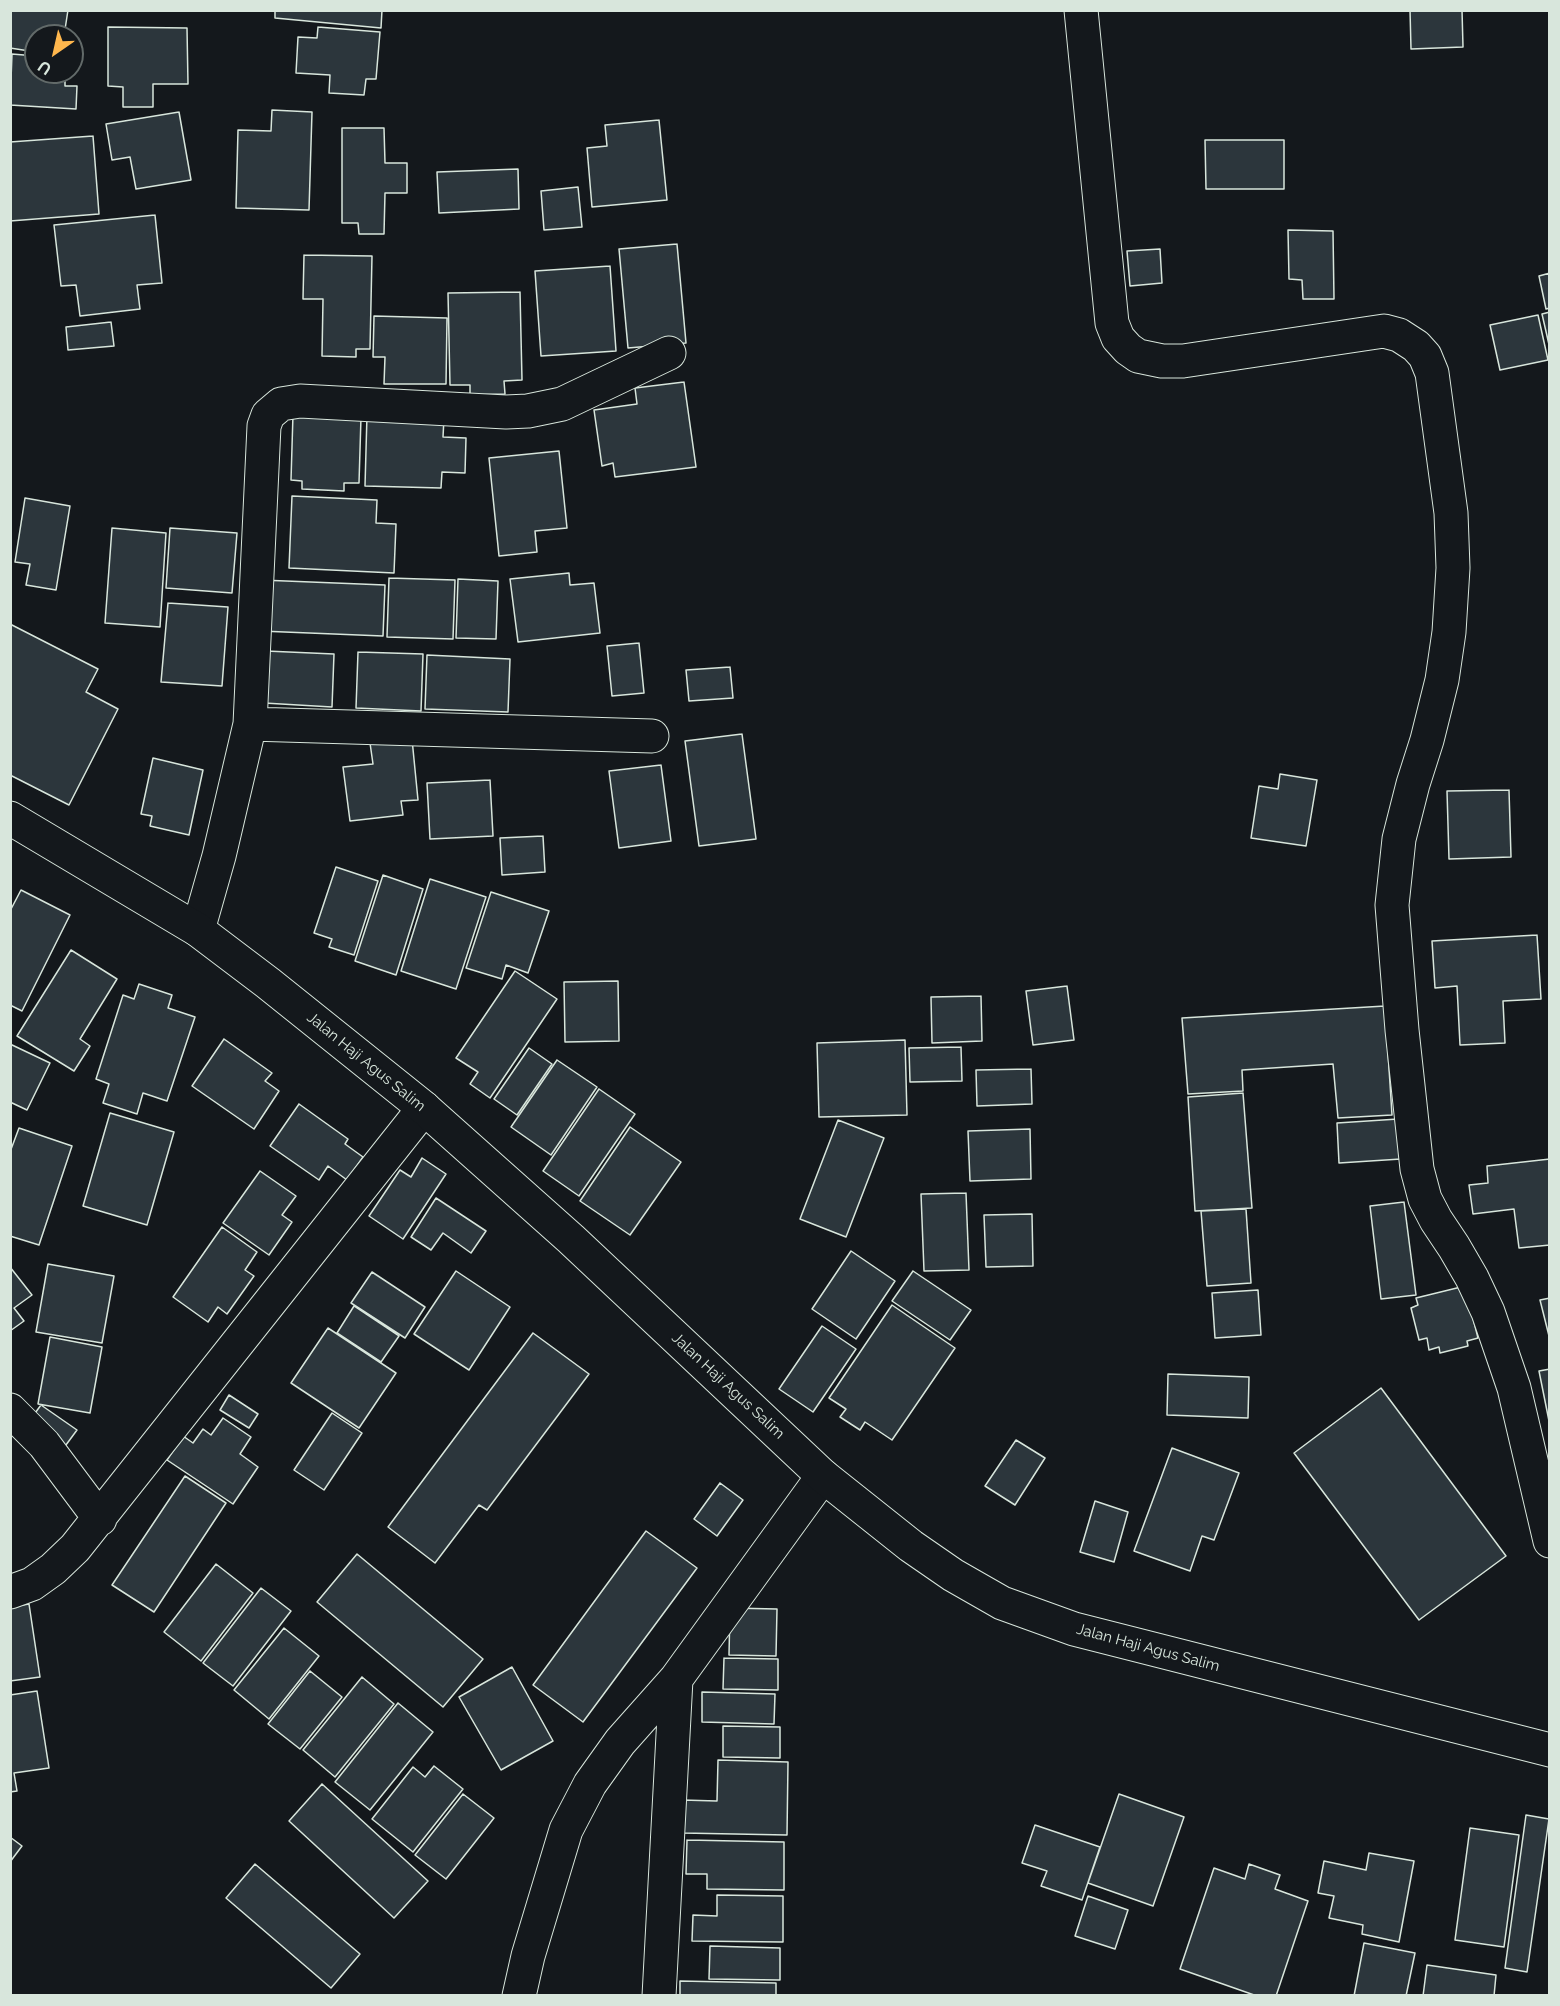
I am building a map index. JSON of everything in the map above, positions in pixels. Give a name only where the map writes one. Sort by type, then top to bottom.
[{"type":"street","points":[[1081,10],[1112,323],[1118,338],[1128,349],[1138,356],[1162,361],[1183,361],[1384,331],[1399,335],[1416,346],[1425,356],[1432,373],[1451,513],[1453,568],[1449,632],[1442,680],[1399,839],[1392,904],[1402,1030],[1417,1168],[1425,1199],[1472,1278],[1488,1312],[1514,1388],[1550,1541]]},
{"type":"street","points":[[198,930],[219,856],[249,724],[264,426],[268,415],[281,404],[290,401],[506,412],[528,411],[562,404],[669,353]]},
{"type":"street","points":[[249,724],[652,736]]},
{"type":"street","name":"Jalan Haji Agus Salim","points":[[10,818],[198,930],[424,1108],[580,1247],[824,1476],[911,1546],[953,1575],[1002,1603],[1074,1629],[1550,1750]]},
{"type":"street","points":[[10,1592],[32,1584],[53,1569],[100,1519],[424,1108]]},
{"type":"street","points":[[10,1410],[44,1444],[100,1519]]},
{"type":"street","points":[[519,1995],[533,1935],[566,1830],[590,1784],[620,1742],[676,1679],[824,1476]]},
{"type":"street","points":[[659,1995],[676,1679]]},
{"type":"building","points":[[10,10],[68,10],[66,24],[24,24],[24,50],[10,48]]},
{"type":"building","points":[[275,10],[382,10],[381,28],[275,18]]},
{"type":"building","points":[[1410,10],[1462,10],[1463,47],[1411,49]]},
{"type":"building","points":[[108,27],[187,28],[188,84],[153,84],[153,107],[123,107],[123,87],[108,86]]},
{"type":"building","points":[[318,27],[380,32],[376,79],[366,79],[364,95],[329,93],[330,75],[296,73],[298,37],[317,38]]},
{"type":"building","points":[[12,54],[24,55],[24,84],[77,86],[76,109],[10,105]]},
{"type":"building","points":[[272,110],[312,112],[309,210],[236,208],[238,130],[271,131]]},
{"type":"building","points":[[179,112],[191,180],[136,189],[130,157],[112,160],[106,124]]},
{"type":"building","points":[[659,120],[667,200],[592,207],[587,148],[607,146],[605,125]]},
{"type":"building","points":[[342,128],[384,128],[385,163],[407,163],[407,193],[385,193],[384,234],[359,234],[358,223],[342,223]]},
{"type":"building","points":[[93,136],[99,214],[10,221],[10,142]]},
{"type":"building","points":[[1205,140],[1284,140],[1284,189],[1206,189]]},
{"type":"building","points":[[518,169],[519,209],[439,213],[437,172]]},
{"type":"building","points":[[578,187],[582,227],[544,230],[541,191]]},
{"type":"building","points":[[155,215],[162,283],[137,285],[140,309],[80,316],[76,285],[61,286],[54,225]]},
{"type":"building","points":[[1288,230],[1333,231],[1334,299],[1303,299],[1302,280],[1289,279]]},
{"type":"building","points":[[677,244],[686,343],[628,348],[619,249]]},
{"type":"building","points":[[1160,249],[1162,283],[1130,286],[1127,251]]},
{"type":"building","points":[[304,255],[372,256],[370,349],[356,349],[356,357],[322,356],[323,299],[303,299]]},
{"type":"building","points":[[610,266],[616,351],[541,356],[535,271]]},
{"type":"building","points":[[1550,273],[1550,308],[1546,309],[1539,276]]},
{"type":"building","points":[[520,292],[522,380],[504,381],[505,394],[470,395],[470,385],[450,385],[448,293]]},
{"type":"building","points":[[1550,312],[1550,349],[1542,314]]},
{"type":"building","points":[[1538,315],[1548,360],[1500,370],[1490,325]]},
{"type":"building","points":[[374,316],[447,318],[446,384],[384,384],[385,357],[373,357]]},
{"type":"building","points":[[111,322],[114,346],[68,350],[66,327]]},
{"type":"building","points":[[684,382],[696,467],[615,477],[613,463],[602,466],[594,410],[637,404],[635,388]]},
{"type":"building","points":[[293,414],[361,417],[359,483],[344,483],[344,491],[302,489],[302,481],[291,480]]},
{"type":"building","points":[[367,415],[444,418],[443,437],[466,438],[465,473],[442,472],[441,488],[365,486]]},
{"type":"building","points":[[559,451],[567,528],[535,531],[537,552],[499,556],[489,458]]},
{"type":"building","points":[[292,496],[377,500],[376,523],[396,524],[394,573],[289,568]]},
{"type":"building","points":[[25,498],[70,506],[56,590],[26,585],[30,564],[15,562]]},
{"type":"building","points":[[112,528],[166,533],[160,627],[105,623]]},
{"type":"building","points":[[170,528],[237,533],[232,593],[166,588]]},
{"type":"building","points":[[569,573],[570,585],[594,583],[600,633],[518,642],[510,579]]},
{"type":"building","points":[[389,578],[455,580],[453,639],[387,637]]},
{"type":"building","points":[[458,579],[498,581],[496,639],[456,638]]},
{"type":"building","points":[[261,580],[385,585],[383,636],[260,631]]},
{"type":"building","points":[[168,603],[228,607],[222,686],[161,682]]},
{"type":"building","points":[[10,624],[98,669],[86,692],[118,709],[69,805],[10,775]]},
{"type":"building","points":[[639,643],[644,693],[612,696],[607,646]]},
{"type":"building","points":[[266,651],[334,654],[332,707],[264,703]]},
{"type":"building","points":[[358,652],[423,654],[421,711],[356,708]]},
{"type":"building","points":[[427,655],[510,659],[508,712],[425,709]]},
{"type":"building","points":[[730,667],[733,698],[689,701],[686,670]]},
{"type":"building","points":[[742,734],[756,839],[699,846],[685,741]]},
{"type":"building","points":[[412,739],[418,800],[401,801],[403,815],[350,821],[343,767],[373,764],[370,743]]},
{"type":"building","points":[[153,758],[203,770],[189,835],[150,826],[152,816],[141,814]]},
{"type":"building","points":[[661,765],[671,841],[619,848],[609,771]]},
{"type":"building","points":[[1280,774],[1317,780],[1306,846],[1251,838],[1259,786],[1278,789]]},
{"type":"building","points":[[490,780],[493,836],[430,839],[427,783]]},
{"type":"building","points":[[1509,790],[1511,857],[1449,859],[1447,791]]},
{"type":"building","points":[[543,836],[545,872],[502,875],[500,838]]},
{"type":"building","points":[[336,867],[378,881],[354,955],[329,947],[332,939],[314,933]]},
{"type":"building","points":[[383,875],[423,889],[396,975],[355,961]]},
{"type":"building","points":[[430,879],[486,897],[456,989],[401,971]]},
{"type":"building","points":[[21,890],[70,915],[22,1011],[10,1005],[10,911]]},
{"type":"building","points":[[491,892],[549,911],[528,973],[506,965],[502,979],[466,968]]},
{"type":"building","points":[[1537,935],[1541,999],[1503,1001],[1505,1043],[1460,1045],[1457,986],[1435,988],[1432,941]]},
{"type":"building","points":[[71,950],[117,979],[80,1039],[90,1046],[74,1071],[17,1036]]},
{"type":"building","points":[[515,971],[557,999],[490,1098],[470,1084],[478,1072],[456,1058]]},
{"type":"building","points":[[618,981],[619,1041],[565,1042],[564,982]]},
{"type":"building","points":[[139,984],[172,995],[168,1008],[195,1017],[167,1101],[143,1093],[137,1114],[103,1103],[109,1084],[96,1079],[123,995],[134,999]]},
{"type":"building","points":[[1067,986],[1074,1040],[1033,1045],[1026,991]]},
{"type":"building","points":[[981,996],[982,1041],[932,1043],[931,997]]},
{"type":"building","points":[[1385,1006],[1392,1115],[1338,1118],[1333,1064],[1242,1070],[1243,1091],[1188,1094],[1182,1018]]},
{"type":"building","points":[[224,1039],[272,1073],[265,1081],[279,1091],[254,1129],[192,1086]]},
{"type":"building","points":[[905,1040],[907,1115],[819,1117],[817,1043]]},
{"type":"building","points":[[10,1044],[50,1063],[27,1110],[10,1102]]},
{"type":"building","points":[[961,1047],[962,1081],[910,1082],[909,1048]]},
{"type":"building","points":[[529,1048],[552,1064],[517,1115],[494,1099]]},
{"type":"building","points":[[557,1060],[597,1087],[551,1155],[511,1127]]},
{"type":"building","points":[[1031,1069],[1032,1104],[977,1106],[976,1070]]},
{"type":"building","points":[[599,1089],[635,1114],[579,1196],[543,1171]]},
{"type":"building","points":[[1243,1093],[1252,1208],[1195,1211],[1188,1097]]},
{"type":"building","points":[[299,1104],[348,1139],[345,1144],[363,1157],[347,1180],[328,1166],[319,1180],[270,1146]]},
{"type":"building","points":[[110,1113],[174,1132],[147,1225],[83,1206]]},
{"type":"building","points":[[1398,1119],[1401,1159],[1339,1163],[1337,1123]]},
{"type":"building","points":[[838,1120],[884,1138],[846,1237],[800,1219]]},
{"type":"building","points":[[630,1127],[681,1162],[630,1235],[580,1201]]},
{"type":"building","points":[[19,1128],[72,1146],[39,1245],[10,1236],[10,1152]]},
{"type":"building","points":[[1030,1129],[1031,1179],[970,1181],[968,1131]]},
{"type":"building","points":[[422,1158],[446,1174],[403,1239],[369,1216],[400,1170],[411,1177]]},
{"type":"building","points":[[1550,1159],[1550,1245],[1519,1248],[1514,1209],[1473,1214],[1469,1185],[1488,1183],[1487,1166]]},
{"type":"building","points":[[260,1171],[296,1196],[282,1215],[292,1222],[269,1255],[223,1223]]},
{"type":"building","points":[[966,1193],[969,1270],[924,1271],[921,1194]]},
{"type":"building","points":[[436,1198],[486,1231],[471,1253],[443,1233],[431,1250],[411,1237]]},
{"type":"building","points":[[1404,1202],[1416,1295],[1381,1299],[1370,1206]]},
{"type":"building","points":[[1246,1209],[1251,1283],[1207,1286],[1201,1211]]},
{"type":"building","points":[[1032,1214],[1033,1266],[986,1267],[984,1215]]},
{"type":"building","points":[[222,1227],[257,1252],[245,1270],[254,1276],[227,1314],[218,1307],[208,1322],[173,1297]]},
{"type":"building","points":[[851,1251],[895,1281],[856,1339],[812,1309]]},
{"type":"building","points":[[48,1264],[114,1276],[102,1343],[36,1332]]},
{"type":"building","points":[[10,1267],[32,1295],[14,1308],[24,1321],[10,1331]]},
{"type":"building","points":[[456,1271],[510,1307],[469,1370],[414,1334]]},
{"type":"building","points":[[913,1271],[971,1310],[950,1340],[892,1301]]},
{"type":"building","points":[[372,1272],[425,1307],[405,1338],[351,1303]]},
{"type":"building","points":[[1465,1286],[1478,1338],[1467,1341],[1468,1346],[1440,1353],[1439,1347],[1429,1350],[1427,1338],[1419,1340],[1411,1308],[1418,1305],[1416,1298]]},
{"type":"building","points":[[1258,1290],[1261,1335],[1215,1338],[1212,1293]]},
{"type":"building","points":[[1550,1298],[1550,1340],[1540,1300]]},
{"type":"building","points":[[892,1305],[955,1348],[892,1440],[865,1422],[860,1430],[840,1417],[846,1409],[829,1398]]},
{"type":"building","points":[[354,1306],[399,1336],[381,1362],[337,1333]]},
{"type":"building","points":[[822,1326],[856,1349],[813,1412],[779,1389]]},
{"type":"building","points":[[328,1328],[396,1373],[359,1428],[291,1383]]},
{"type":"building","points":[[533,1333],[589,1374],[487,1510],[479,1505],[435,1563],[388,1527]]},
{"type":"building","points":[[50,1337],[102,1347],[90,1413],[38,1404]]},
{"type":"building","points":[[1550,1369],[1550,1421],[1549,1421],[1539,1371]]},
{"type":"building","points":[[1168,1374],[1249,1377],[1248,1418],[1167,1415]]},
{"type":"building","points":[[1381,1388],[1506,1556],[1419,1620],[1294,1453]]},
{"type":"building","points":[[229,1395],[258,1414],[249,1428],[220,1410]]},
{"type":"building","points":[[41,1405],[77,1430],[63,1449],[27,1424]]},
{"type":"building","points":[[332,1413],[362,1433],[324,1490],[294,1470]]},
{"type":"building","points":[[223,1418],[251,1437],[240,1454],[258,1467],[233,1504],[167,1460],[183,1436],[193,1443],[203,1429],[211,1435]]},
{"type":"building","points":[[1016,1440],[1045,1458],[1015,1505],[985,1486]]},
{"type":"building","points":[[1172,1448],[1239,1473],[1214,1540],[1202,1536],[1190,1571],[1134,1551]]},
{"type":"building","points":[[185,1476],[226,1503],[154,1612],[112,1585]]},
{"type":"building","points":[[720,1483],[743,1500],[717,1536],[694,1519]]},
{"type":"building","points":[[1095,1501],[1128,1512],[1114,1562],[1080,1552]]},
{"type":"building","points":[[646,1531],[697,1568],[583,1722],[533,1685]]},
{"type":"building","points":[[357,1554],[483,1659],[443,1707],[317,1602]]},
{"type":"building","points":[[216,1564],[253,1593],[201,1661],[164,1632]]},
{"type":"building","points":[[261,1588],[291,1611],[233,1686],[203,1663]]},
{"type":"building","points":[[29,1604],[40,1677],[10,1681],[10,1607]]},
{"type":"building","points":[[730,1608],[777,1609],[776,1656],[729,1655]]},
{"type":"building","points":[[284,1628],[319,1656],[269,1719],[234,1690]]},
{"type":"building","points":[[724,1658],[778,1659],[778,1690],[723,1689]]},
{"type":"building","points":[[512,1667],[553,1741],[501,1770],[459,1697]]},
{"type":"building","points":[[310,1671],[342,1697],[300,1749],[268,1724]]},
{"type":"building","points":[[362,1677],[394,1704],[335,1777],[303,1750]]},
{"type":"building","points":[[37,1691],[49,1768],[14,1773],[17,1791],[10,1792],[10,1695]]},
{"type":"building","points":[[702,1692],[775,1694],[774,1724],[702,1722]]},
{"type":"building","points":[[398,1703],[433,1732],[370,1810],[335,1782]]},
{"type":"building","points":[[723,1726],[780,1727],[780,1758],[723,1757]]},
{"type":"building","points":[[718,1760],[788,1762],[787,1835],[682,1833],[682,1800],[717,1801]]},
{"type":"building","points":[[434,1766],[463,1789],[413,1852],[372,1819],[413,1767],[425,1777]]},
{"type":"building","points":[[322,1784],[428,1881],[394,1918],[289,1821]]},
{"type":"building","points":[[463,1794],[494,1818],[446,1879],[415,1855]]},
{"type":"building","points":[[1119,1794],[1184,1817],[1153,1906],[1088,1883]]},
{"type":"building","points":[[1526,1815],[1549,1819],[1527,1972],[1505,1968]]},
{"type":"building","points":[[1035,1825],[1100,1847],[1082,1900],[1041,1886],[1047,1871],[1022,1863]]},
{"type":"building","points":[[1470,1828],[1519,1835],[1504,1947],[1455,1940]]},
{"type":"building","points":[[10,1837],[22,1846],[10,1862]]},
{"type":"building","points":[[687,1840],[784,1842],[784,1890],[707,1889],[707,1874],[686,1874]]},
{"type":"building","points":[[1369,1853],[1414,1861],[1399,1942],[1362,1934],[1363,1925],[1329,1918],[1334,1896],[1318,1893],[1324,1861],[1366,1870]]},
{"type":"building","points":[[255,1864],[360,1954],[331,1988],[226,1898]]},
{"type":"building","points":[[1249,1864],[1280,1875],[1275,1889],[1308,1901],[1276,1996],[1257,1996],[1180,1969],[1214,1868],[1245,1879]]},
{"type":"building","points":[[717,1895],[783,1896],[783,1942],[692,1941],[693,1915],[717,1916]]},
{"type":"building","points":[[1088,1896],[1128,1910],[1115,1949],[1075,1936]]},
{"type":"building","points":[[1364,1943],[1415,1953],[1406,1996],[1354,1996]]},
{"type":"building","points":[[710,1946],[780,1948],[780,1980],[709,1979]]},
{"type":"building","points":[[1427,1965],[1496,1975],[1494,1996],[1423,1996]]},
{"type":"building","points":[[680,1981],[776,1983],[776,1996],[680,1996]]}]
